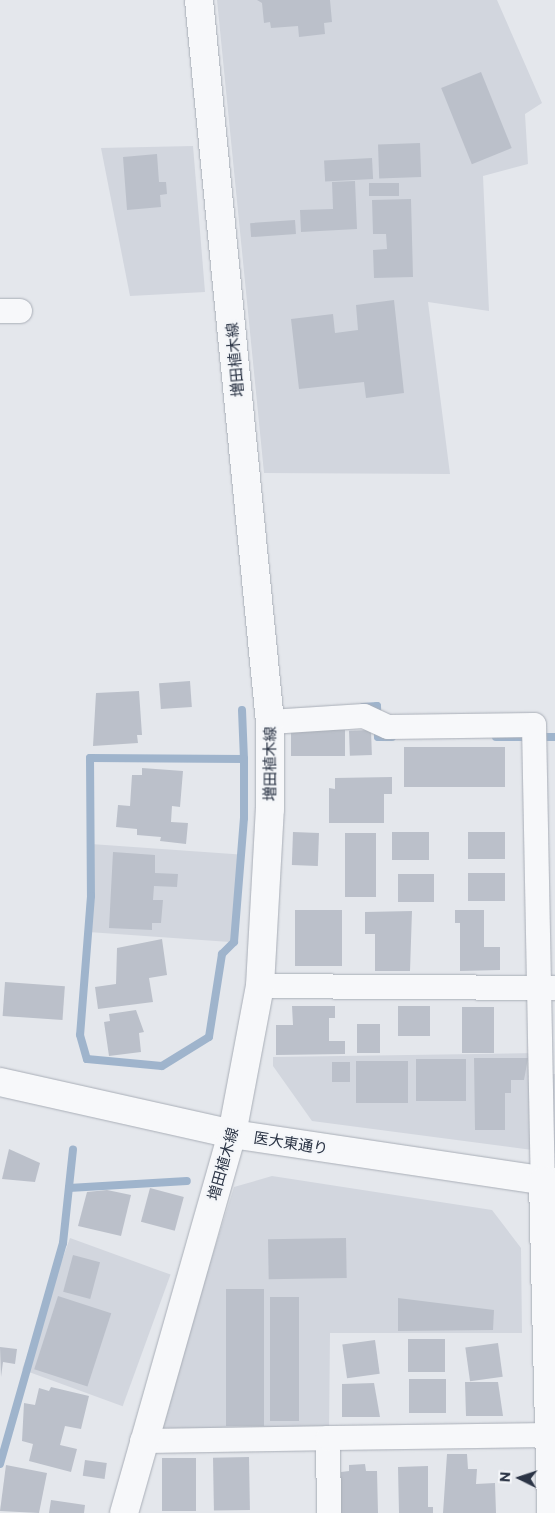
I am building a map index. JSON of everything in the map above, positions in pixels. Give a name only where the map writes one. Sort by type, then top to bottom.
[{"type":"street","name":"増田植木線","points":[[124,1513],[142,1441],[232,1134],[260,986],[270,722],[199,0]]},
{"type":"street","points":[[270,722],[364,716],[388,727],[534,725],[542,752],[553,1435],[551,1513]]},
{"type":"street","points":[[260,986],[547,988]]},
{"type":"street","name":"医大東通り","points":[[0,1082],[232,1134],[549,1182]]},
{"type":"street","points":[[142,1441],[553,1435]]},
{"type":"street","points":[[328,1438],[329,1513]]},
{"type":"shaded area","points":[[217,0],[497,0],[542,103],[525,114],[528,164],[483,176],[489,311],[428,302],[450,474],[264,473]]},
{"type":"shaded area","points":[[193,146],[205,292],[130,296],[101,148]]},
{"type":"shaded area","points":[[91,844],[240,854],[233,942],[85,932]]},
{"type":"shaded area","points":[[535,1053],[535,1074],[555,1074],[555,1153],[312,1121],[273,1066],[273,1057]]},
{"type":"shaded area","points":[[272,1176],[492,1210],[521,1248],[522,1333],[330,1333],[329,1432],[156,1433],[234,1187]]},
{"type":"shaded area","points":[[70,1238],[171,1275],[123,1406],[22,1370]]},
{"type":"building","points":[[257,0],[330,0],[332,22],[324,23],[325,34],[299,37],[298,26],[271,28],[270,22],[264,23],[262,3]]},
{"type":"building","points":[[481,72],[512,148],[472,164],[441,88]]},
{"type":"building","points":[[420,143],[421,177],[379,178],[378,144]]},
{"type":"building","points":[[157,154],[159,182],[166,182],[167,194],[160,195],[161,207],[127,210],[123,157]]},
{"type":"building","points":[[372,158],[373,179],[325,181],[324,161]]},
{"type":"building","points":[[355,181],[357,229],[301,232],[300,210],[333,209],[332,182]]},
{"type":"building","points":[[369,183],[399,183],[399,196],[369,196]]},
{"type":"building","points":[[411,199],[413,277],[374,278],[373,250],[387,249],[386,234],[373,234],[372,200]]},
{"type":"building","points":[[295,220],[296,234],[251,237],[250,223]]},
{"type":"building","points":[[394,300],[404,393],[366,398],[364,382],[299,389],[291,319],[333,314],[335,333],[358,330],[356,305]]},
{"type":"building","points":[[190,681],[192,707],[161,709],[159,683]]},
{"type":"building","points":[[139,691],[142,735],[137,735],[138,743],[93,746],[96,693]]},
{"type":"building","points":[[291,730],[345,730],[345,756],[291,756]]},
{"type":"building","points":[[371,730],[372,755],[350,756],[349,731]]},
{"type":"building","points":[[404,747],[505,747],[505,787],[404,787]]},
{"type":"building","points":[[142,768],[183,771],[180,807],[172,806],[171,822],[188,823],[186,844],[160,841],[161,837],[137,835],[137,829],[116,827],[118,805],[130,806],[132,775],[142,775]]},
{"type":"building","points":[[392,777],[392,794],[384,794],[384,823],[329,823],[329,788],[335,789],[335,778]]},
{"type":"building","points":[[293,832],[319,833],[318,866],[292,865]]},
{"type":"building","points":[[392,832],[429,832],[429,860],[392,860]]},
{"type":"building","points":[[468,832],[505,832],[505,859],[468,859]]},
{"type":"building","points":[[345,833],[376,833],[376,897],[345,897]]},
{"type":"building","points":[[113,852],[155,855],[155,873],[178,874],[177,887],[154,886],[153,900],[163,900],[161,923],[152,923],[152,930],[109,928]]},
{"type":"building","points":[[468,873],[505,873],[505,901],[468,901]]},
{"type":"building","points":[[398,874],[434,874],[434,902],[398,902]]},
{"type":"building","points":[[295,910],[342,910],[342,966],[295,966]]},
{"type":"building","points":[[455,910],[484,910],[484,947],[500,947],[500,970],[460,971],[460,923],[455,923]]},
{"type":"building","points":[[412,911],[410,971],[375,971],[375,934],[365,934],[365,912]]},
{"type":"building","points":[[162,939],[167,975],[149,978],[153,1002],[98,1009],[95,987],[116,984],[117,948]]},
{"type":"building","points":[[5,982],[65,986],[62,1020],[3,1016]]},
{"type":"building","points":[[292,1006],[335,1006],[335,1018],[329,1018],[329,1041],[345,1041],[345,1054],[276,1055],[276,1025],[293,1025]]},
{"type":"building","points":[[398,1006],[430,1006],[430,1036],[398,1036]]},
{"type":"building","points":[[462,1007],[494,1007],[494,1053],[462,1053]]},
{"type":"building","points":[[136,1010],[144,1032],[139,1033],[141,1052],[109,1056],[104,1022],[110,1021],[109,1014]]},
{"type":"building","points":[[357,1024],[380,1024],[380,1053],[357,1053]]},
{"type":"building","points":[[474,1058],[528,1058],[524,1080],[511,1080],[511,1093],[505,1093],[505,1130],[475,1130]]},
{"type":"building","points":[[416,1059],[466,1059],[466,1101],[416,1101]]},
{"type":"building","points":[[356,1061],[408,1061],[408,1103],[356,1103]]},
{"type":"building","points":[[332,1062],[350,1062],[350,1082],[332,1082]]},
{"type":"building","points":[[9,1149],[40,1163],[35,1182],[2,1179]]},
{"type":"building","points":[[150,1188],[184,1197],[175,1231],[141,1222]]},
{"type":"building","points":[[107,1190],[131,1195],[121,1236],[78,1226],[87,1192]]},
{"type":"building","points":[[346,1238],[347,1278],[269,1279],[268,1239]]},
{"type":"building","points":[[73,1255],[100,1262],[90,1299],[63,1292]]},
{"type":"building","points":[[226,1289],[264,1289],[264,1426],[226,1426]]},
{"type":"building","points":[[58,1296],[111,1313],[87,1387],[34,1369]]},
{"type":"building","points":[[270,1297],[299,1297],[299,1421],[270,1421]]},
{"type":"building","points":[[398,1298],[494,1310],[493,1330],[398,1331]]},
{"type":"building","points":[[408,1339],[445,1339],[445,1372],[408,1372]]},
{"type":"building","points":[[375,1340],[380,1374],[347,1378],[342,1345]]},
{"type":"building","points":[[498,1343],[503,1377],[470,1381],[465,1348]]},
{"type":"building","points":[[0,1347],[17,1349],[15,1364],[3,1362],[1,1377]]},
{"type":"building","points":[[409,1379],[446,1379],[446,1413],[409,1413]]},
{"type":"building","points":[[465,1382],[498,1382],[503,1416],[466,1416]]},
{"type":"building","points":[[374,1383],[380,1417],[342,1417],[342,1384]]},
{"type":"building","points":[[51,1387],[89,1396],[81,1429],[65,1426],[60,1445],[77,1449],[71,1472],[29,1461],[33,1444],[22,1441],[24,1403],[35,1405],[39,1388],[49,1391]]},
{"type":"building","points":[[447,1454],[467,1454],[468,1469],[477,1469],[476,1484],[495,1483],[496,1513],[443,1513]]},
{"type":"building","points":[[249,1457],[250,1510],[214,1511],[213,1458]]},
{"type":"building","points":[[162,1458],[196,1458],[196,1511],[162,1511]]},
{"type":"building","points":[[85,1460],[107,1463],[105,1479],[83,1476]]},
{"type":"building","points":[[365,1464],[366,1471],[377,1471],[378,1513],[341,1513],[341,1472],[349,1471],[349,1465]]},
{"type":"building","points":[[6,1465],[47,1473],[39,1513],[0,1511]]},
{"type":"building","points":[[428,1466],[428,1507],[433,1507],[433,1513],[399,1513],[398,1467]]},
{"type":"building","points":[[51,1500],[85,1505],[84,1513],[49,1513]]},
{"type":"waterway","points":[[363,707],[377,706],[378,737],[392,737]]},
{"type":"waterway","points":[[242,710],[244,759],[90,758],[91,896],[80,1035],[87,1059],[162,1066],[209,1037],[222,954],[234,942],[244,818],[244,759]]},
{"type":"waterway","points":[[496,737],[555,737]]},
{"type":"waterway","points":[[0,1464],[63,1243],[73,1150]]},
{"type":"waterway","points":[[69,1188],[187,1181]]}]
